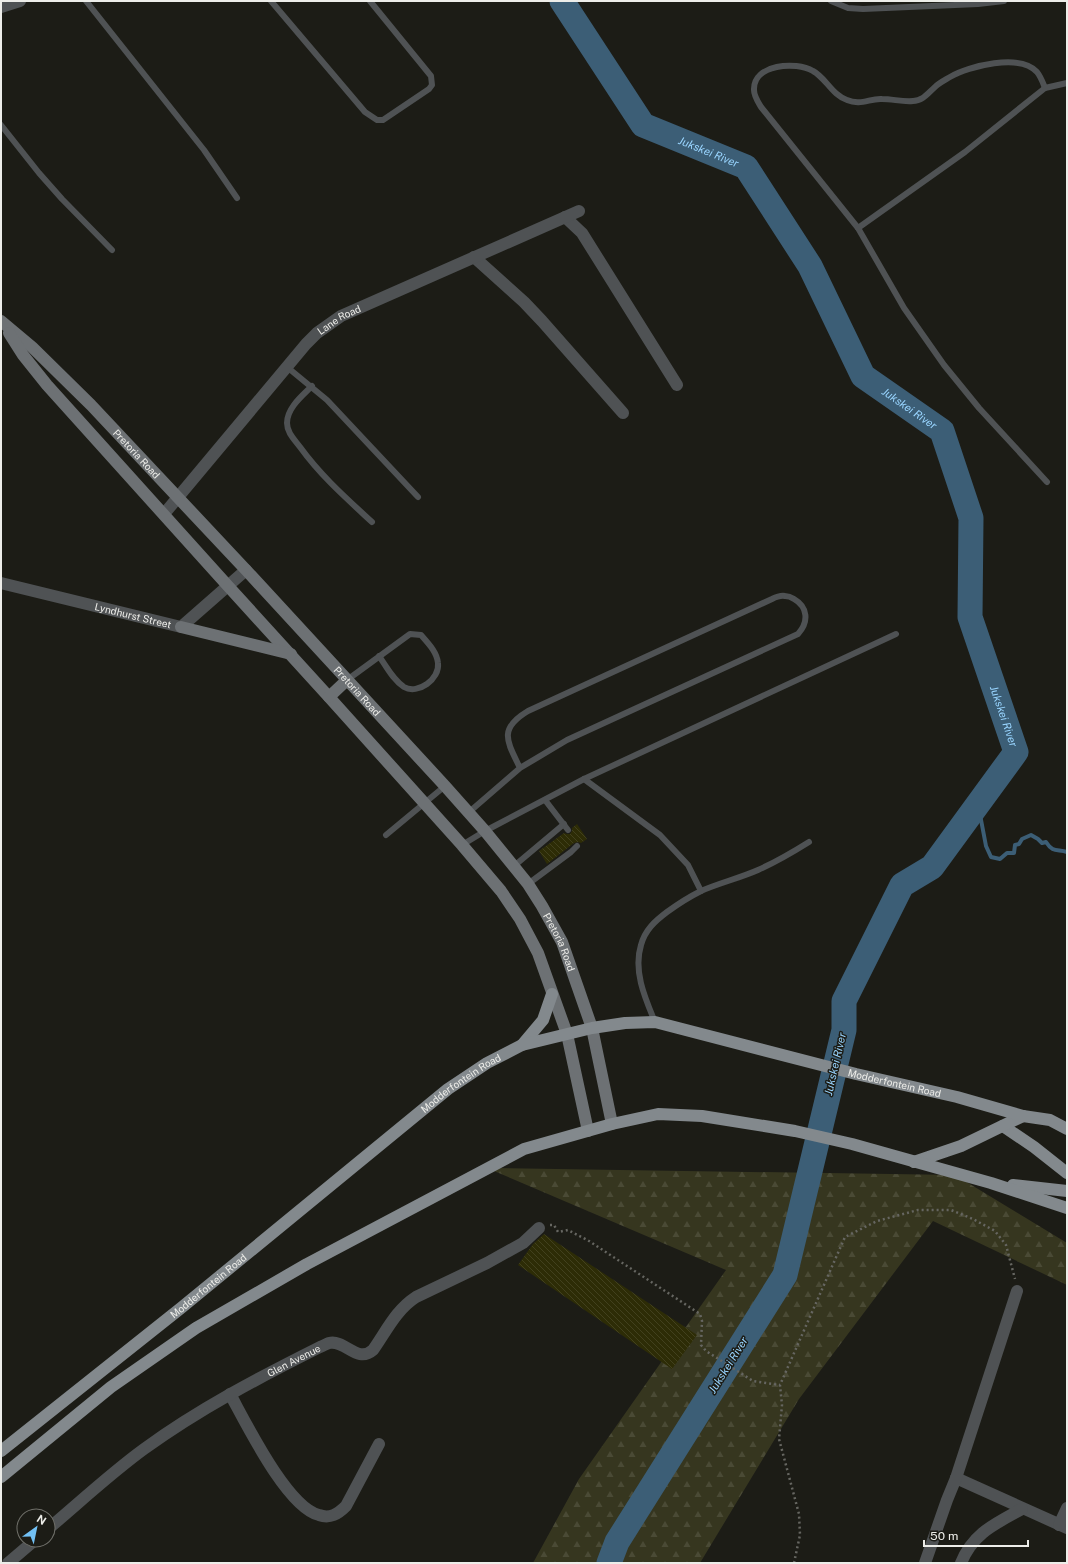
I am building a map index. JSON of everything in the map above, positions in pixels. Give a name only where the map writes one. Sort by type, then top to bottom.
[{"type":"main road","name":"Pretoria Road","points":[[1,321],[59,372],[179,497],[486,831],[528,884],[562,942],[592,1028],[612,1124]]},
{"type":"main road","name":"Pretoria Road","points":[[1,321],[23,355],[47,385],[329,696],[501,891],[520,919],[538,953],[567,1034],[588,1130]]},
{"type":"main road","points":[[181,627],[291,654]]},
{"type":"main road","points":[[329,696],[347,680]]},
{"type":"main road","points":[[522,1045],[543,1020],[552,994]]},
{"type":"main road","name":"Modderfontein Road","points":[[1,1451],[181,1308],[448,1089],[487,1063],[522,1045],[592,1028],[625,1023],[655,1022],[856,1074],[957,1097],[1023,1116],[1050,1120],[1067,1129]]},
{"type":"main road","points":[[1,1477],[111,1387],[196,1328],[307,1264],[524,1149],[588,1130],[658,1114],[702,1116],[795,1131],[852,1144],[992,1183],[1067,1208]]},
{"type":"main road","points":[[914,1162],[961,1146],[1023,1116]]},
{"type":"main road","points":[[1003,1126],[1034,1147],[1067,1173]]},
{"type":"main road","points":[[992,1183],[1067,1191]]},
{"type":"street","points":[[1,7],[20,1]]},
{"type":"street","name":"Lane Road","points":[[164,514],[317,333],[341,316],[579,211]]},
{"type":"street","points":[[565,217],[582,233],[677,385]]},
{"type":"street","points":[[474,257],[524,302],[623,414]]},
{"type":"street","name":"Lyndhurst Street","points":[[1,583],[181,627],[246,570]]},
{"type":"street","name":"Glen Avenue","points":[[56,1522],[123,1465],[145,1448],[190,1418],[230,1394],[329,1343],[342,1345],[364,1355],[369,1354],[398,1312],[406,1304],[416,1297],[523,1243],[539,1228]]},
{"type":"street","points":[[925,1563],[956,1478],[1017,1291]]},
{"type":"street","points":[[230,1394],[274,1470],[292,1495],[302,1505],[318,1515],[333,1515],[340,1512],[346,1506],[379,1444]]},
{"type":"street","points":[[956,1478],[1063,1527],[1067,1508]]},
{"type":"street","points":[[961,1563],[969,1546],[976,1538],[989,1527],[1022,1509]]},
{"type":"street","points":[[8,1563],[26,1548]]},
{"type":"lane","points":[[86,1],[204,150],[237,198]]},
{"type":"lane","points":[[271,1],[365,112],[374,119],[383,120],[429,89],[432,82],[431,76],[370,1]]},
{"type":"lane","points":[[831,1],[848,8],[863,9],[1004,1]]},
{"type":"lane","points":[[1045,88],[1041,78],[1034,70],[1020,64],[1004,63],[964,71],[939,84],[922,99],[916,101],[880,99],[869,102],[856,102],[846,100],[836,94],[814,71],[805,67],[787,66],[765,70],[757,80],[754,91],[761,107],[858,228],[904,308],[944,365],[979,408],[1047,482]]},
{"type":"lane","points":[[858,228],[965,152],[1045,88],[1067,84]]},
{"type":"lane","points":[[1,124],[53,189],[112,250]]},
{"type":"lane","points":[[287,367],[312,386],[332,405],[418,497]]},
{"type":"lane","points":[[312,386],[292,408],[287,423],[289,432],[317,469],[372,522]]},
{"type":"lane","points":[[468,813],[520,768],[567,740],[798,634],[804,628],[806,622],[805,609],[797,601],[786,596],[772,599],[528,711],[514,721],[508,731],[508,743],[520,768]]},
{"type":"lane","points":[[347,680],[379,656],[410,634],[421,635],[437,656],[439,665],[436,676],[430,682],[415,689],[405,687],[394,677],[379,656]]},
{"type":"lane","points":[[462,845],[584,779],[896,634]]},
{"type":"lane","points":[[584,779],[660,835],[688,865],[701,891]]},
{"type":"lane","points":[[386,835],[445,786]]},
{"type":"lane","points":[[545,800],[568,830]]},
{"type":"lane","points":[[514,866],[564,824]]},
{"type":"lane","points":[[655,1022],[643,992],[639,975],[640,946],[650,926],[660,917],[686,899],[701,891],[758,870],[809,842]]},
{"type":"lane","points":[[528,884],[577,846]]},
{"type":"path","points":[[794,1563],[800,1535],[799,1514],[779,1439],[782,1405],[780,1385],[845,1237],[877,1221],[918,1210],[951,1210],[973,1219],[995,1231],[1006,1245],[1013,1269],[1017,1291]]},
{"type":"path","points":[[539,1228],[548,1224],[554,1225],[558,1232],[568,1230],[572,1231],[700,1314],[702,1321],[701,1345],[706,1351],[753,1381],[780,1385]]},
{"type":"green space","points":[[487,1168],[955,1175],[1067,1243],[1067,1285],[933,1221],[799,1399],[700,1563],[533,1563],[579,1479],[726,1270]]},
{"type":"building","points":[[577,824],[587,839],[581,843],[574,843],[547,864],[539,851],[564,833],[570,834],[572,828]]},
{"type":"building","points":[[544,1234],[697,1335],[672,1369],[518,1265],[533,1244]]},
{"type":"waterway","name":"Jukskei River","points":[[562,1],[643,125],[746,167],[810,266],[863,376],[942,431],[971,518],[970,617],[1016,752],[932,867],[902,885],[844,1001],[844,1030],[785,1275],[617,1542],[609,1563]]},
{"type":"waterway","points":[[978,804],[986,846],[991,857],[1000,859],[1007,853],[1014,853],[1015,845],[1019,844],[1022,839],[1031,835],[1042,843],[1046,842],[1055,850],[1067,852]]}]
